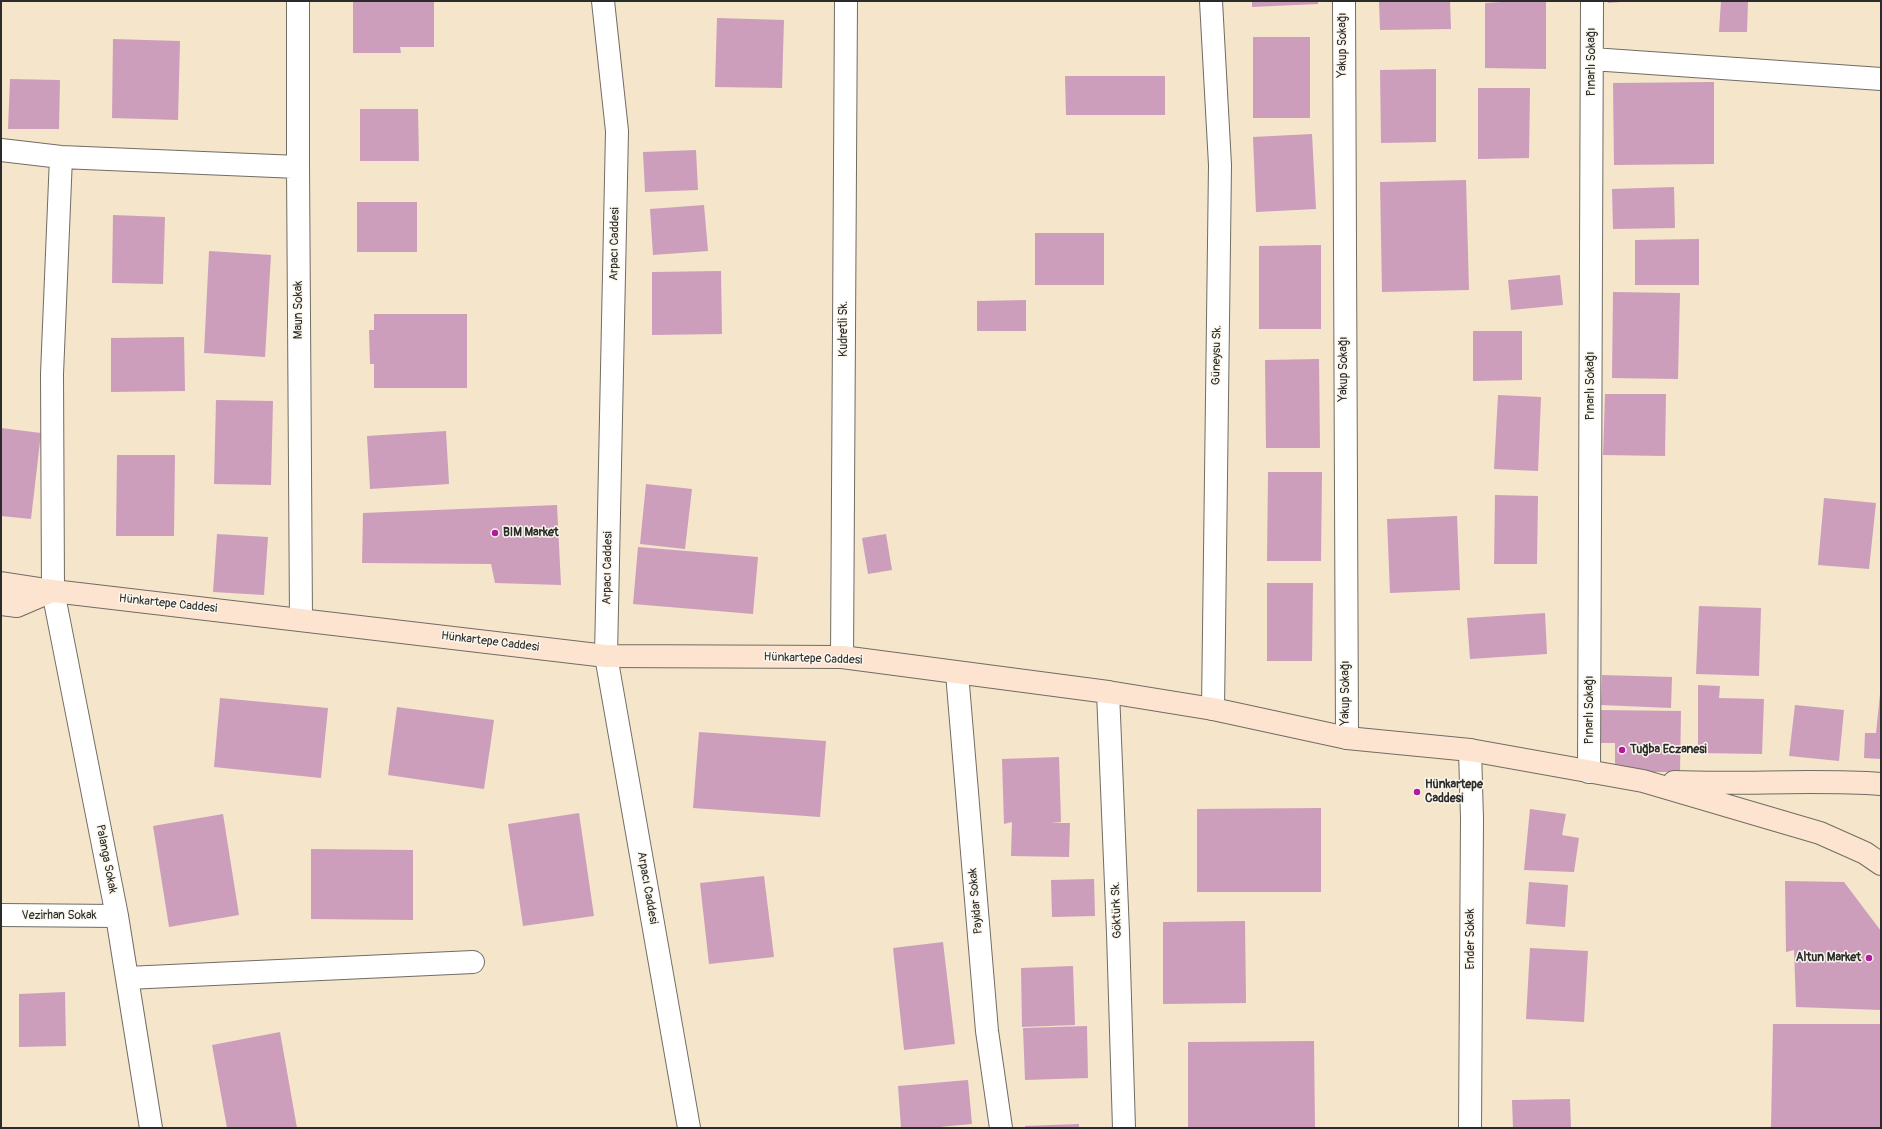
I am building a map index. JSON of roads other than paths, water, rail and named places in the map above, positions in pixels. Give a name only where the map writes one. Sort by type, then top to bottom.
[{"type":"main road","name":"Hünkartepe Caddesi","points":[[1,583],[53,591],[302,619],[606,656],[842,657],[1108,692],[1213,709],[1347,738],[1470,750],[1643,781]]},
{"type":"main road","points":[[1,604],[17,606],[53,591]]},
{"type":"main road","points":[[1643,781],[1726,784],[1840,781],[1881,784]]},
{"type":"main road","points":[[1643,781],[1820,833],[1865,853],[1881,864]]},
{"type":"street","name":"Maun Sokak","points":[[298,1],[302,619]]},
{"type":"street","name":"Arpacı Caddesi","points":[[603,1],[617,131],[606,656],[689,1128]]},
{"type":"street","name":"Kudretli Sk.","points":[[842,657],[846,1]]},
{"type":"street","name":"Güneysu Sk.","points":[[1211,1],[1220,165],[1213,709]]},
{"type":"street","name":"Yakup Sokağı","points":[[1344,1],[1347,738]]},
{"type":"street","name":"Pınarlı Sokağı","points":[[1589,772],[1592,1]]},
{"type":"street","points":[[1592,59],[1881,79]]},
{"type":"street","points":[[1,150],[61,157],[298,167]]},
{"type":"street","name":"Palanga Sokak","points":[[61,157],[52,374],[53,591],[117,916],[151,1128]]},
{"type":"street","name":"Payidar Sokak","points":[[957,673],[987,1031],[1000,1128]]},
{"type":"street","name":"Göktürk Sk.","points":[[1108,692],[1124,1128]]},
{"type":"street","name":"Ender Sokak","points":[[1470,750],[1472,819],[1470,1128]]},
{"type":"street","name":"Vezirhan Sokak","points":[[1,915],[117,916]]},
{"type":"street","points":[[127,978],[473,962]]},
{"type":"place","name":"BIM Market","points":[[495,533]]},
{"type":"place","name":"Tuğba Eczanesi","points":[[1622,750]]},
{"type":"place","name":"Hünkartepe Caddesi","points":[[1417,792]]},
{"type":"place","name":"Altun Market","points":[[1869,958]]}]
